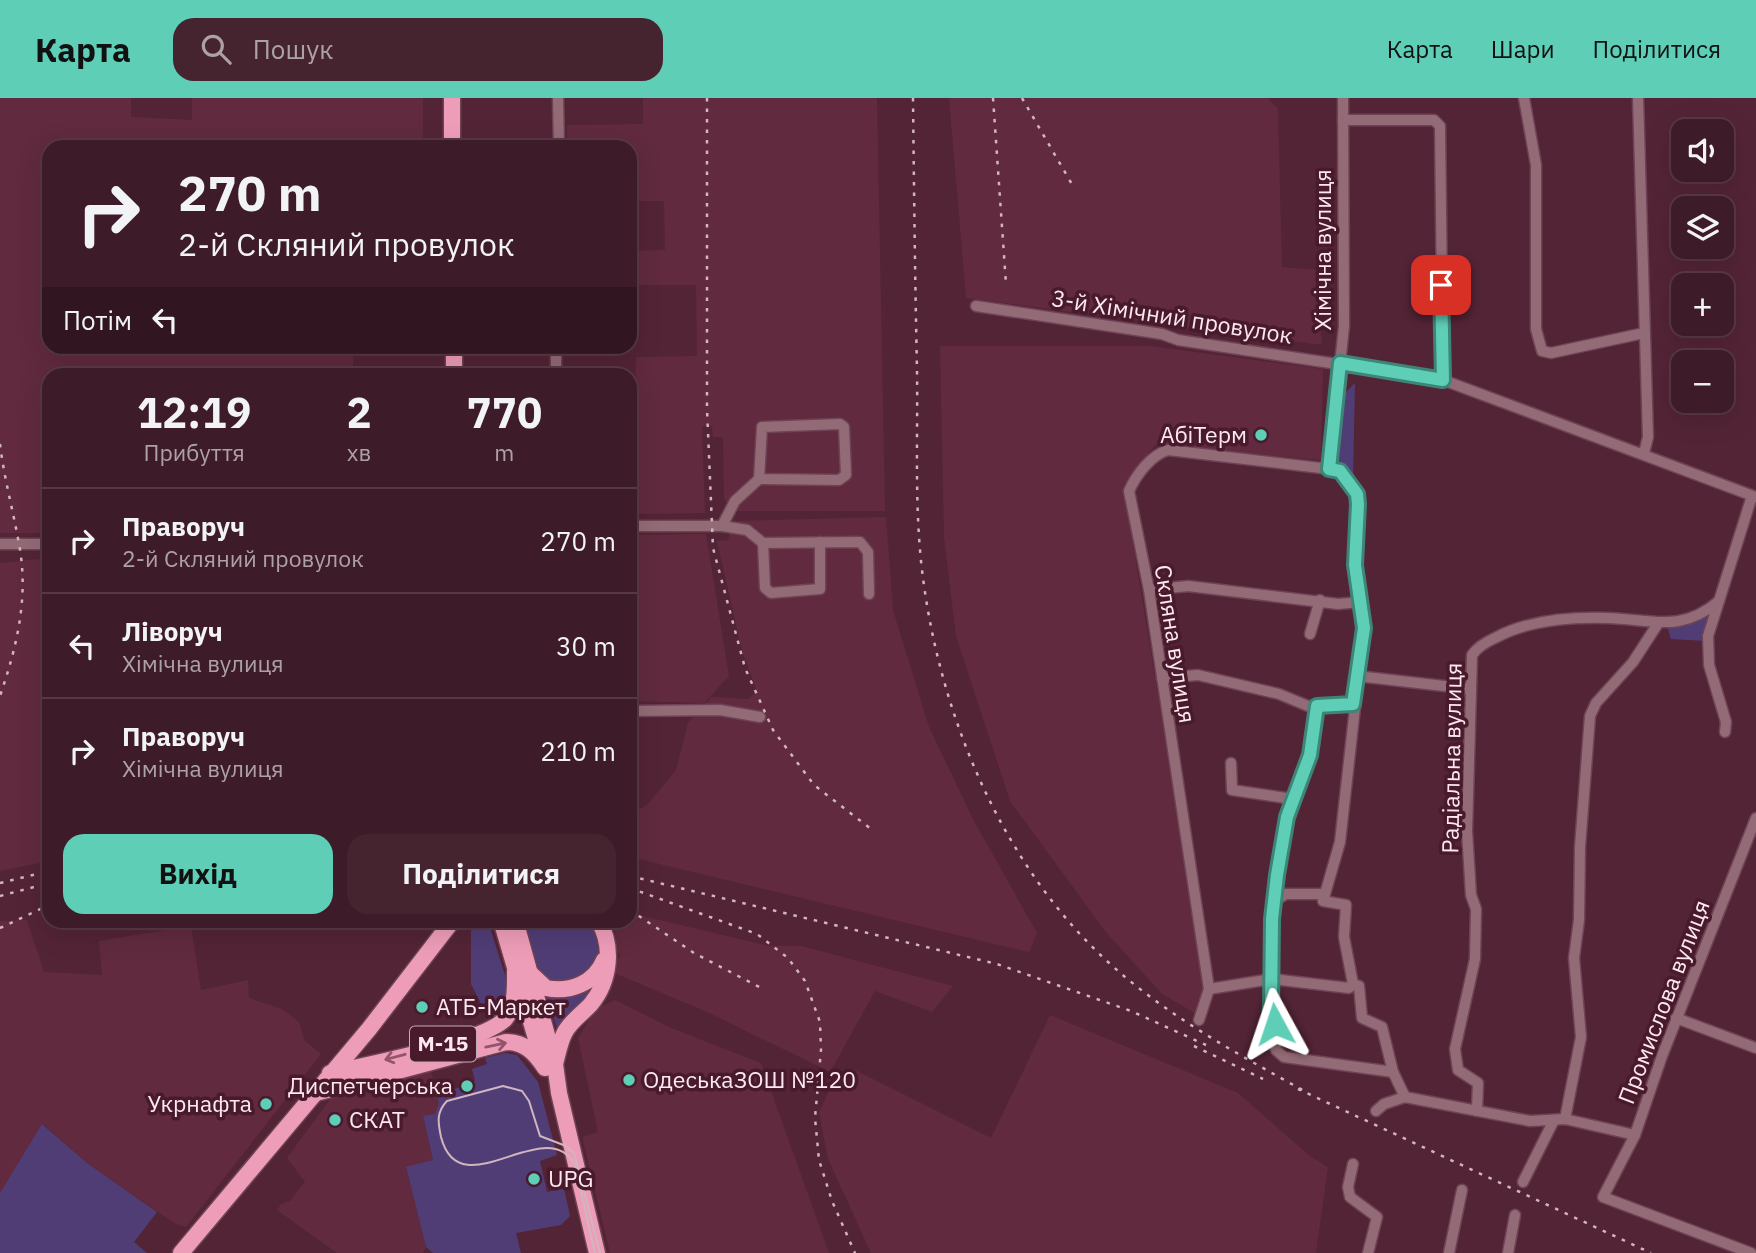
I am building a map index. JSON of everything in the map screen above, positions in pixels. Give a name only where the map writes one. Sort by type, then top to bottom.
[{"type":"main road","points":[[452,98],[452,140]]},
{"type":"main road","name":"М-15","points":[[181,1253],[369,1029],[447,928]]},
{"type":"main road","name":"М-15","points":[[504,928],[522,971]]},
{"type":"main road","name":"М-15","points":[[330,1073],[469,1037],[495,1027],[511,1010],[522,971],[516,928]]},
{"type":"main road","points":[[550,1066],[566,1030],[590,1005],[603,985],[607,951],[606,936],[602,928]]},
{"type":"main road","points":[[522,971],[546,988],[576,986],[595,976],[607,951]]},
{"type":"main road","points":[[522,971],[559,1093],[597,1253]]},
{"type":"main road","points":[[312,1094],[506,1042],[518,1043],[529,1049],[550,1066]]},
{"type":"street","points":[[558,98],[559,140]]},
{"type":"street","name":"Хімічна вулиця","points":[[1329,469],[1344,327],[1343,98]]},
{"type":"street","points":[[1524,98],[1535,164],[1536,329],[1542,351],[1551,353],[1644,333]]},
{"type":"street","points":[[1638,98],[1648,437],[1644,453]]},
{"type":"street","points":[[1343,120],[1434,120],[1440,126],[1443,380]]},
{"type":"street","name":"3-й Хімічний провулок","points":[[976,306],[1443,380],[1644,453],[1754,497]]},
{"type":"street","points":[[724,521],[746,488],[759,479],[839,480],[846,475],[844,427],[840,424],[766,425],[759,432],[759,479]]},
{"type":"street","name":"Скляна вулиця","points":[[1199,1020],[1209,989],[1149,590],[1129,491],[1134,480],[1158,453],[1168,450],[1329,469]]},
{"type":"street","points":[[1329,469],[1340,471],[1357,494],[1355,565],[1364,628],[1353,704],[1340,842],[1324,894],[1324,901],[1346,905],[1344,937],[1353,984]]},
{"type":"street","points":[[1725,732],[1726,722],[1709,665],[1708,636],[1754,497]]},
{"type":"street","points":[[637,526],[724,521],[747,530],[763,542],[860,542],[868,552],[869,594]]},
{"type":"street","points":[[763,542],[765,589],[771,593],[820,589],[820,542]]},
{"type":"street","points":[[0,544],[42,544]]},
{"type":"street","points":[[1149,590],[1188,586],[1338,604],[1360,603]]},
{"type":"street","points":[[1310,634],[1320,600]]},
{"type":"street","name":"Радіальна вулиця","points":[[1477,1111],[1478,1083],[1458,1070],[1455,1049],[1475,959],[1476,909],[1471,895],[1467,831],[1470,663],[1475,649],[1518,626],[1607,618],[1657,625],[1706,612],[1719,601]]},
{"type":"street","points":[[1523,1182],[1560,1119],[1581,1037],[1574,958],[1580,920],[1580,847],[1590,716],[1596,703],[1633,662],[1657,625]]},
{"type":"street","points":[[1162,678],[1198,675],[1248,685],[1308,706],[1353,704]]},
{"type":"street","points":[[1357,676],[1471,689]]},
{"type":"street","points":[[1317,706],[1310,755],[1293,799],[1277,875],[1272,919],[1271,1011],[1277,1053],[1393,1072]]},
{"type":"street","points":[[637,711],[720,710],[760,718]]},
{"type":"street","points":[[1231,763],[1232,790],[1293,799]]},
{"type":"street","name":"Промислова вулиця","points":[[1751,1253],[1603,1197],[1635,1135],[1676,1018],[1756,818]]},
{"type":"street","points":[[1276,900],[1286,894],[1324,894]]},
{"type":"street","points":[[1209,989],[1272,979],[1349,988],[1353,984]]},
{"type":"street","points":[[1353,984],[1359,986],[1362,1018],[1382,1027],[1393,1072],[1405,1097]]},
{"type":"street","points":[[1676,1018],[1756,1048]]},
{"type":"street","points":[[1376,1111],[1384,1104],[1405,1097],[1530,1121],[1560,1119],[1635,1135]]},
{"type":"street","points":[[1353,1164],[1348,1187],[1350,1198],[1377,1217],[1368,1253]]},
{"type":"street","points":[[1449,1253],[1462,1190]]},
{"type":"street","points":[[1508,1253],[1515,1215]]},
{"type":"shaded area","points":[[0,98],[131,98],[131,117],[192,120],[192,98],[423,98],[423,140],[42,140],[42,354],[353,354],[353,368],[42,368],[42,533],[0,533]]},
{"type":"shaded area","points":[[643,98],[877,98],[885,511],[731,511],[724,498],[723,437],[713,437],[712,426],[702,426],[705,513],[637,514],[636,357],[697,356],[696,285],[637,285],[637,251],[665,250],[664,201],[637,201],[637,140],[567,140],[567,125],[643,124]]},
{"type":"shaded area","points":[[949,98],[1268,98],[1278,109],[1282,267],[1316,270],[1322,345],[966,298]]},
{"type":"shaded area","points":[[940,346],[1150,346],[1323,369],[1321,460],[1155,445],[1124,489],[1206,987],[1198,1015],[1162,994],[1105,931],[1010,801],[956,636],[944,537]]},
{"type":"shaded area","points":[[1355,383],[1353,480],[1337,460],[1336,433],[1342,396]]},
{"type":"shaded area","points":[[886,517],[893,610],[929,727],[974,821],[1037,933],[1029,952],[637,859],[637,810],[647,805],[676,770],[688,723],[711,697],[748,699],[757,691],[742,651],[717,541],[728,540],[733,521]]},
{"type":"shaded area","points":[[706,534],[729,676],[704,703],[637,701],[637,535]]},
{"type":"shaded area","points":[[42,559],[42,862],[0,871],[0,563]]},
{"type":"shaded area","points":[[1708,618],[1706,641],[1671,639],[1667,626]]},
{"type":"shaded area","points":[[637,915],[769,946],[801,946],[953,986],[932,1012],[875,991],[830,1072],[707,1012],[612,972],[621,954],[616,953],[614,928],[637,928]]},
{"type":"shaded area","points":[[27,920],[44,972],[102,975],[99,941],[191,928],[201,990],[248,980],[249,998],[282,1009],[299,1022],[305,1041],[321,1054],[186,1227],[174,1223],[87,1163],[43,1124],[0,1193],[0,921]]},
{"type":"shaded area","points":[[471,928],[490,928],[509,992],[502,1014],[490,1021],[471,984]]},
{"type":"shaded area","points":[[527,928],[593,928],[599,946],[593,974],[559,985],[538,977]]},
{"type":"shaded area","points":[[596,987],[559,1028],[557,1028],[547,997]]},
{"type":"shaded area","points":[[615,1000],[671,1028],[761,1063],[829,1253],[610,1253],[582,1137],[598,1132],[578,1038],[596,1009]]},
{"type":"shaded area","points":[[1050,1015],[1238,1093],[1311,1157],[1328,1167],[1316,1253],[871,1253],[828,1159],[819,1112],[833,1082],[843,1087],[853,1069],[991,1138]]},
{"type":"shaded area","points":[[505,1053],[517,1055],[538,1082],[557,1155],[540,1161],[547,1192],[564,1188],[570,1216],[561,1225],[516,1233],[521,1253],[433,1253],[426,1247],[406,1167],[433,1160],[423,1116],[435,1114],[439,1103],[437,1096],[475,1081],[472,1069],[487,1064],[485,1058]]},
{"type":"shaded area","points":[[430,1068],[440,1103],[435,1114],[423,1117],[433,1160],[406,1168],[426,1247],[423,1253],[337,1253],[277,1210],[281,1204],[290,1201],[305,1182],[287,1158],[336,1091]]},
{"type":"shaded area","points":[[42,1124],[87,1163],[157,1212],[134,1242],[147,1253],[0,1253],[0,1193]]},
{"type":"tram line","points":[[595,1253],[575,1165],[562,1151],[544,1148],[484,1164],[466,1165],[451,1157],[441,1137],[439,1118],[447,1101],[503,1086],[522,1091],[529,1101],[540,1136],[566,1146],[574,1153],[600,1253]]},
{"type":"railway","points":[[707,98],[707,409],[713,548],[745,668],[773,730],[814,785],[871,829]]},
{"type":"railway","points":[[913,98],[917,500],[920,552],[932,631],[962,736],[1008,835],[1037,881],[1071,924],[1108,962],[1154,1000],[1203,1033],[1306,1092]]},
{"type":"railway","points":[[993,98],[1006,284]]},
{"type":"railway","points":[[1022,98],[1073,186]]},
{"type":"railway","points":[[0,444],[19,544],[23,583],[20,621],[0,696]]},
{"type":"railway","points":[[0,883],[42,873]]},
{"type":"railway","points":[[637,878],[997,964],[1131,1011],[1206,1045]]},
{"type":"railway","points":[[0,896],[42,885]]},
{"type":"railway","points":[[637,891],[757,934],[788,958],[805,981],[820,1022],[821,1050],[815,1118],[819,1160],[832,1201],[855,1253]]},
{"type":"railway","points":[[0,928],[42,908]]},
{"type":"railway","points":[[637,915],[694,953],[763,989]]},
{"type":"railway","points":[[1194,1046],[1263,1079]]},
{"type":"railway","points":[[1298,1089],[1651,1253]]},
{"type":"place","name":"АбіТерм","points":[[1261,435]]},
{"type":"place","name":"АТБ-Маркет","points":[[422,1007]]},
{"type":"place","name":"ОдеськаЗОШ №120","points":[[629,1080]]},
{"type":"place","name":"Диспетчерська","points":[[467,1086]]},
{"type":"place","name":"Укрнафта","points":[[266,1104]]},
{"type":"place","name":"СКАТ","points":[[335,1120]]},
{"type":"place","name":"UPG","points":[[534,1179]]},
{"type":"route","points":[[1275,1024],[1271,1011],[1272,919],[1287,817],[1310,755],[1317,706],[1353,704],[1364,628],[1355,565],[1357,494],[1340,471],[1329,469],[1340,363],[1443,380],[1441,285]]}]
